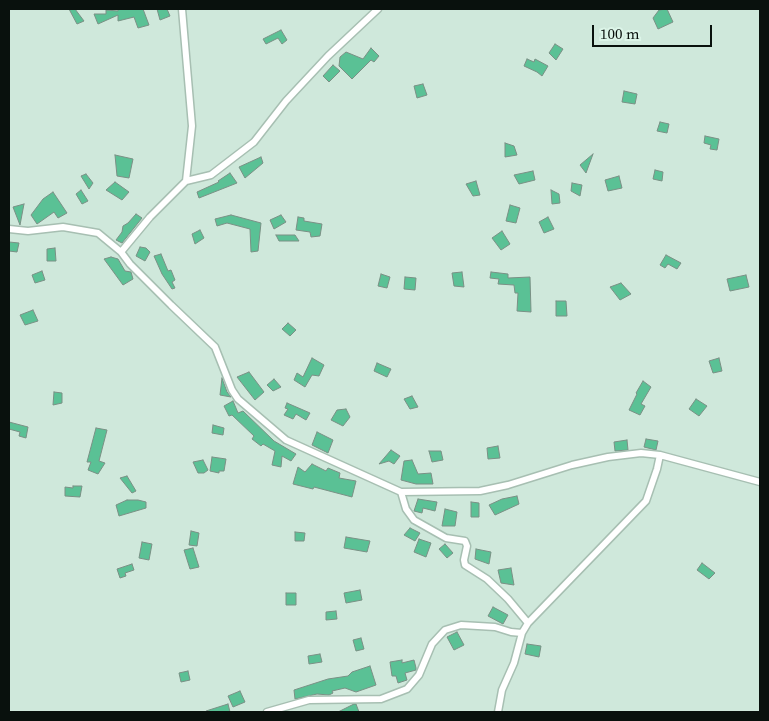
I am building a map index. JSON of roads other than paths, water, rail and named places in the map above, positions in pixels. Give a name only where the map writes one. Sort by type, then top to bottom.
[{"type":"street","points":[[182,9],[192,126],[186,181]]},
{"type":"street","points":[[121,252],[150,217],[186,181],[211,175],[254,142],[286,101],[378,9]]},
{"type":"street","points":[[9,229],[28,231],[63,227],[98,233],[121,252],[170,305],[215,347],[232,390],[238,399],[286,440],[401,492],[480,491],[508,485],[572,464],[608,457],[640,454],[660,455],[760,482]]},
{"type":"street","points":[[498,712],[502,690],[514,663],[522,633],[528,623],[646,501],[660,455]]},
{"type":"street","points":[[401,492],[406,509],[414,520],[446,538],[465,541],[467,546],[464,560],[466,565],[487,579],[508,599],[528,623]]},
{"type":"street","points":[[267,712],[309,700],[381,699],[407,689],[418,676],[432,644],[445,630],[461,624],[495,627],[522,633]]}]
